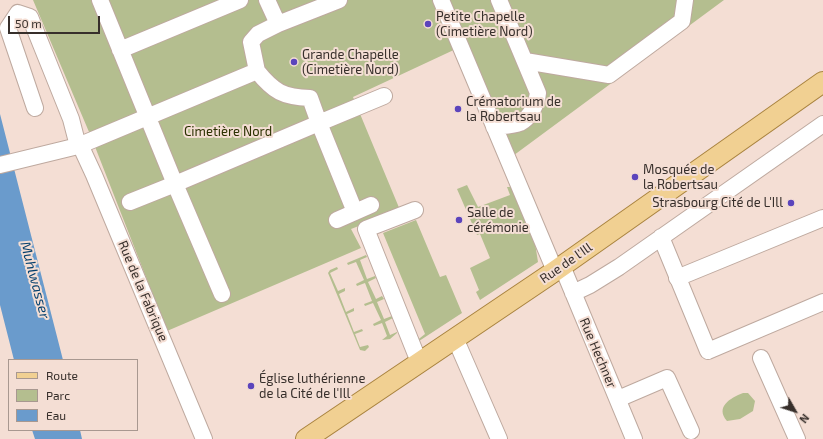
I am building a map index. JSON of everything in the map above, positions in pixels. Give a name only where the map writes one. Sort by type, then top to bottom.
[{"type":"main road","name":"Rue de l'Ill","points":[[306,439],[558,268],[823,82]]},
{"type":"street","points":[[100,0],[175,184],[222,294]]},
{"type":"street","points":[[120,50],[240,0]]},
{"type":"street","points":[[267,0],[278,24]]},
{"type":"street","points":[[338,0],[278,24],[258,34],[251,42],[257,71],[270,87],[286,95],[310,98],[355,212]]},
{"type":"street","name":"Rue Hechner","points":[[441,0],[494,127],[558,268],[573,293],[634,439]]},
{"type":"street","points":[[494,127],[520,123],[532,112],[537,101],[538,93],[499,0]]},
{"type":"street","points":[[525,61],[609,75],[682,21],[685,0]]},
{"type":"street","name":"Rue de la Fabrique","points":[[35,108],[8,28],[18,13],[30,17],[72,119],[78,146],[82,148],[94,175],[204,439]]},
{"type":"street","points":[[0,165],[78,146],[257,71]]},
{"type":"street","points":[[130,202],[384,96]]},
{"type":"street","points":[[573,293],[590,285],[619,267],[823,124]]},
{"type":"street","points":[[337,220],[371,206]]},
{"type":"street","points":[[415,210],[366,229],[419,362]]},
{"type":"street","points":[[677,278],[823,218]]},
{"type":"street","points":[[661,237],[708,351],[823,302]]},
{"type":"street","points":[[455,338],[499,439]]},
{"type":"street","points":[[761,358],[797,439]]},
{"type":"street","points":[[618,399],[667,378],[691,431]]},
{"type":"green space","name":"Cimetière Nord","points":[[33,0],[724,0],[506,161],[458,48],[353,97],[400,210],[351,229],[361,248],[167,331],[92,139]]},
{"type":"green space","points":[[467,185],[478,207],[510,195],[507,187],[512,187],[535,243],[538,262],[480,300],[476,292],[479,290],[470,268],[490,258],[480,234],[477,235],[457,189]]},
{"type":"green space","points":[[416,220],[440,277],[446,275],[462,313],[416,343],[415,342],[425,334],[383,233]]},
{"type":"green space","points":[[366,255],[367,257],[360,260],[367,279],[375,276],[376,278],[368,282],[376,299],[382,296],[384,299],[377,302],[384,319],[392,316],[393,318],[385,322],[390,335],[397,332],[390,339],[382,340],[387,336],[382,323],[374,326],[373,324],[381,320],[373,303],[365,306],[364,304],[372,301],[365,283],[357,286],[356,284],[364,280],[356,262],[348,265],[347,263]]},
{"type":"green space","points":[[337,267],[338,269],[330,273],[338,291],[345,288],[345,291],[339,294],[346,312],[354,308],[354,311],[347,314],[354,332],[362,329],[363,331],[355,334],[360,347],[368,345],[369,347],[365,351],[360,350],[328,273],[330,270]]},
{"type":"green space","points":[[743,393],[748,393],[755,401],[753,411],[740,419],[727,421],[724,416],[723,407],[729,400]]},
{"type":"water","name":"Muhlwasser","points":[[0,114],[63,359],[14,359],[0,305]]},
{"type":"water","points":[[32,431],[80,431],[82,439],[35,439]]},
{"type":"place","name":"Petite Chapelle (Cimetière Nord)","points":[[428,24]]},
{"type":"place","name":"Grande Chapelle (Cimetière Nord)","points":[[294,62]]},
{"type":"place","name":"Crématorium de la Robertsau","points":[[458,109]]},
{"type":"place","name":"Mosquée de la Robertsau","points":[[635,177]]},
{"type":"place","name":"Strasbourg Cité de L'Ill","points":[[791,203]]},
{"type":"place","name":"Salle de cérémonie","points":[[459,220]]},
{"type":"place","name":"Église luthérienne de la Cité de l'Ill","points":[[251,386]]}]
